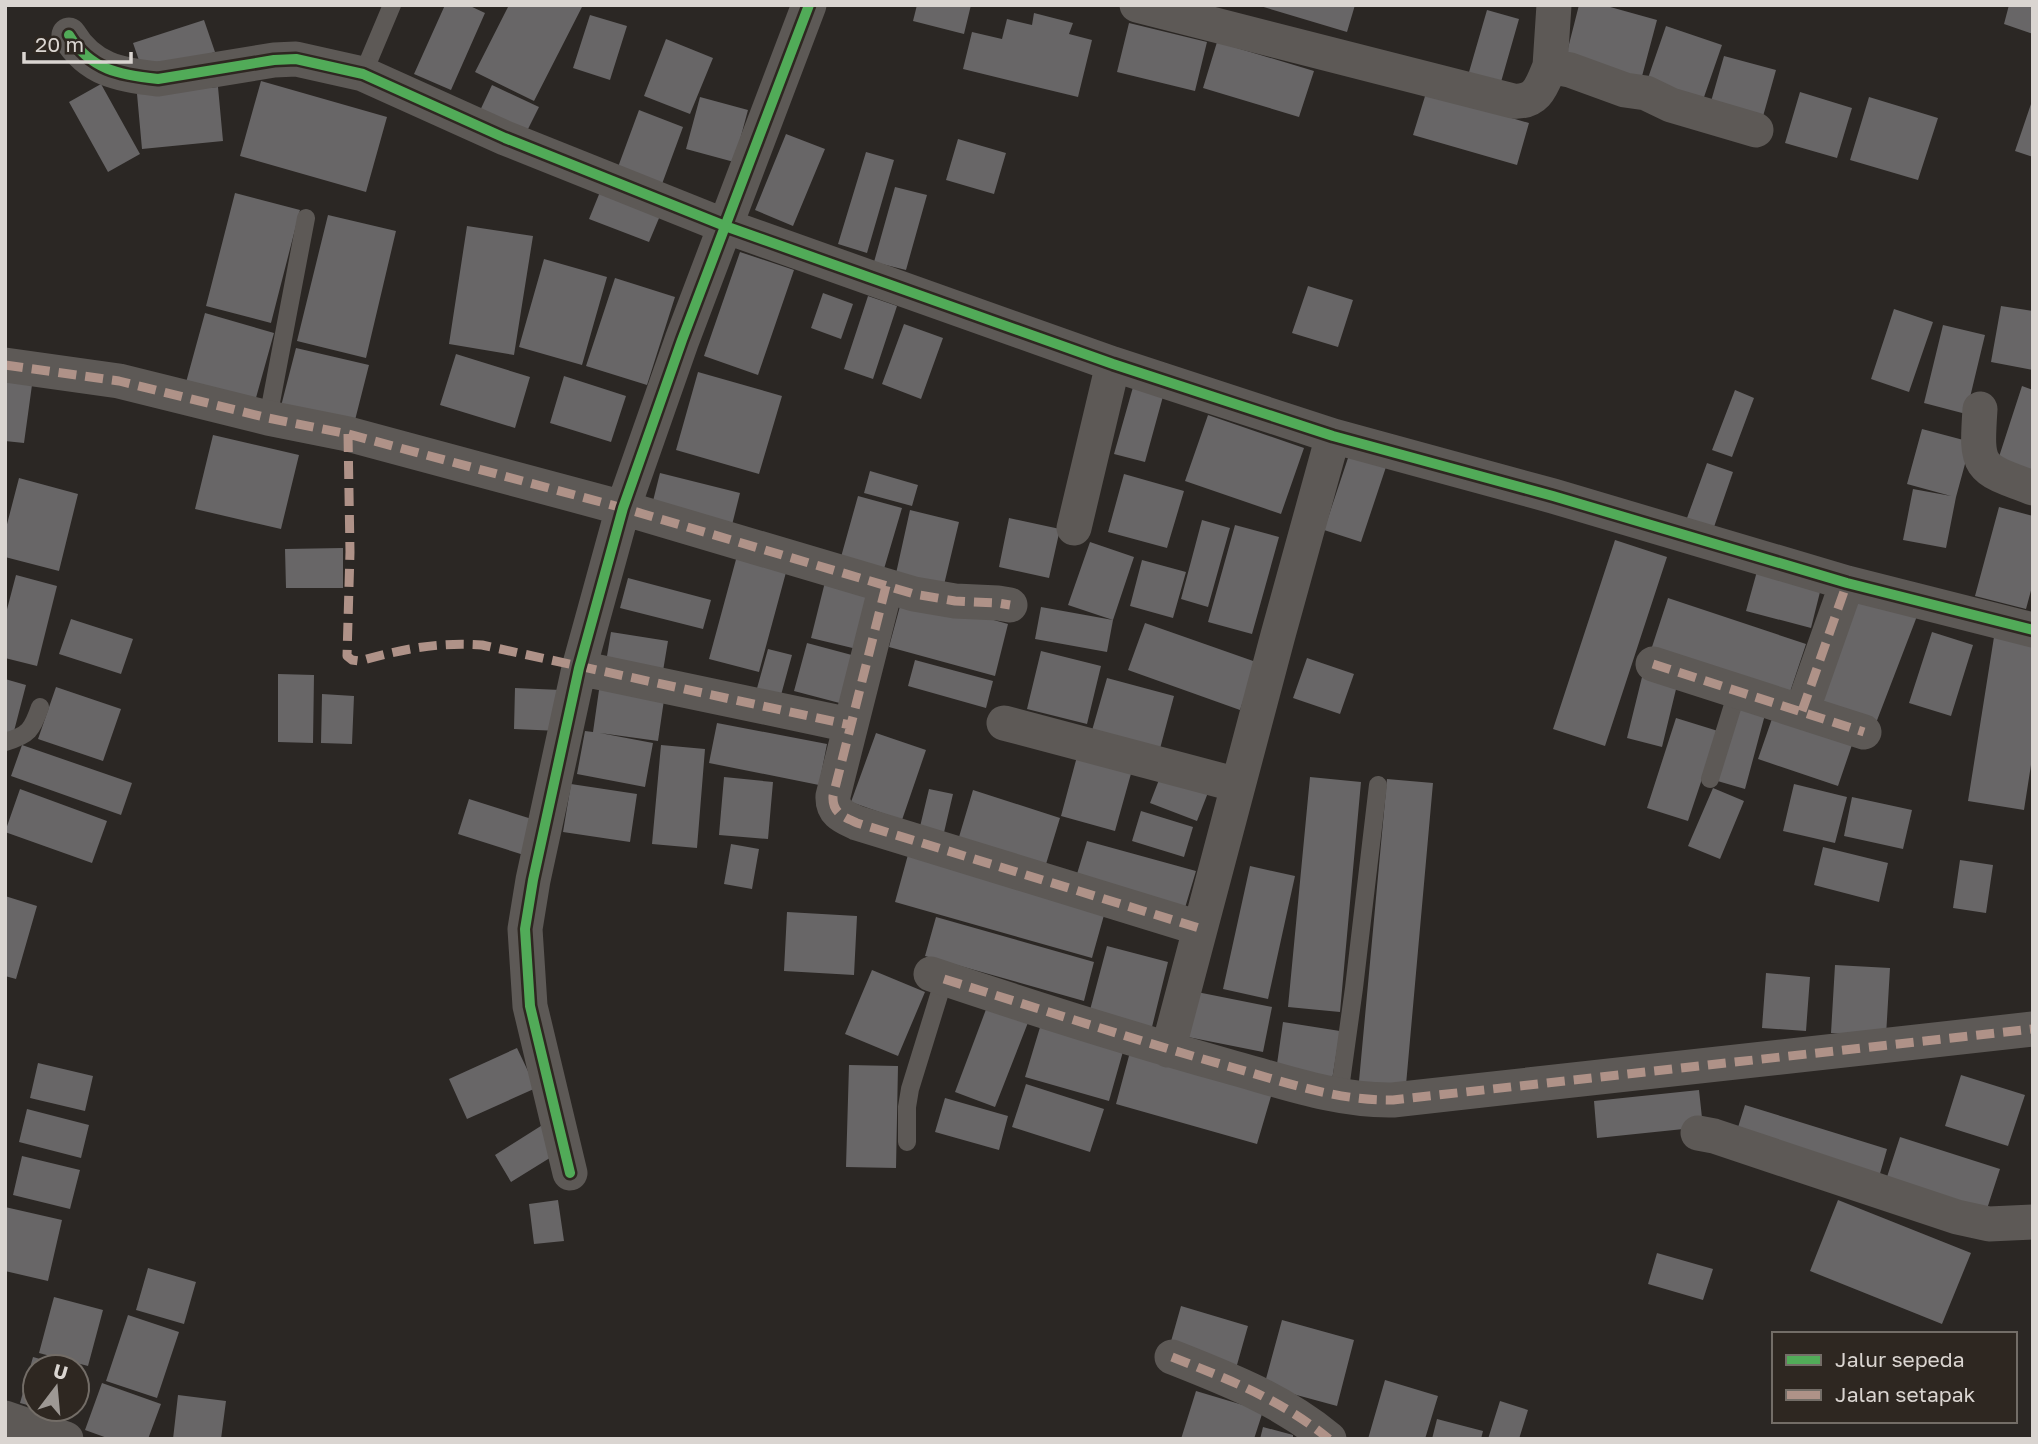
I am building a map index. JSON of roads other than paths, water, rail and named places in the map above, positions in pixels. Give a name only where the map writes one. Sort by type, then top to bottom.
[{"type":"street","points":[[570,1172],[530,1006],[525,929],[533,880],[579,668],[623,508],[725,226],[810,5]]},
{"type":"street","points":[[1137,5],[1513,101],[1531,100],[1539,92],[1550,66],[1554,5]]},
{"type":"street","points":[[69,34],[79,51],[118,74],[158,79],[274,60],[296,59],[363,74],[505,138],[725,226],[1113,364],[1333,436],[1553,496],[1847,583],[2033,630]]},
{"type":"street","points":[[1550,66],[1570,70],[1625,90],[1646,93],[1671,105],[1756,130]]},
{"type":"street","points":[[1074,528],[1113,364]]},
{"type":"street","points":[[5,365],[119,381],[268,418],[348,434],[623,508],[914,594],[1010,606]]},
{"type":"street","points":[[1980,409],[1977,445],[1981,463],[1993,474],[2033,488]]},
{"type":"street","points":[[1168,1050],[1333,436]]},
{"type":"street","points":[[1802,711],[1847,583]]},
{"type":"street","points":[[886,586],[833,796],[834,808],[839,815],[1199,928]]},
{"type":"street","points":[[1654,664],[1864,732]]},
{"type":"street","points":[[579,668],[850,725]]},
{"type":"street","points":[[1004,723],[1238,785]]},
{"type":"street","points":[[938,977],[1168,1050],[1363,1100],[1393,1100],[2033,1029]]},
{"type":"street","points":[[1699,1133],[1957,1217],[1989,1224],[2033,1222]]},
{"type":"street","points":[[1172,1357],[1267,1396],[1304,1418],[1329,1439]]},
{"type":"street","points":[[5,1418],[66,1439]]},
{"type":"lane","points":[[363,74],[392,5]]},
{"type":"lane","points":[[268,418],[306,218]]},
{"type":"lane","points":[[1710,779],[1737,692]]},
{"type":"lane","points":[[5,742],[29,732],[40,707]]},
{"type":"lane","points":[[1339,1096],[1378,785]]},
{"type":"lane","points":[[907,1142],[910,1089],[938,977]]}]
